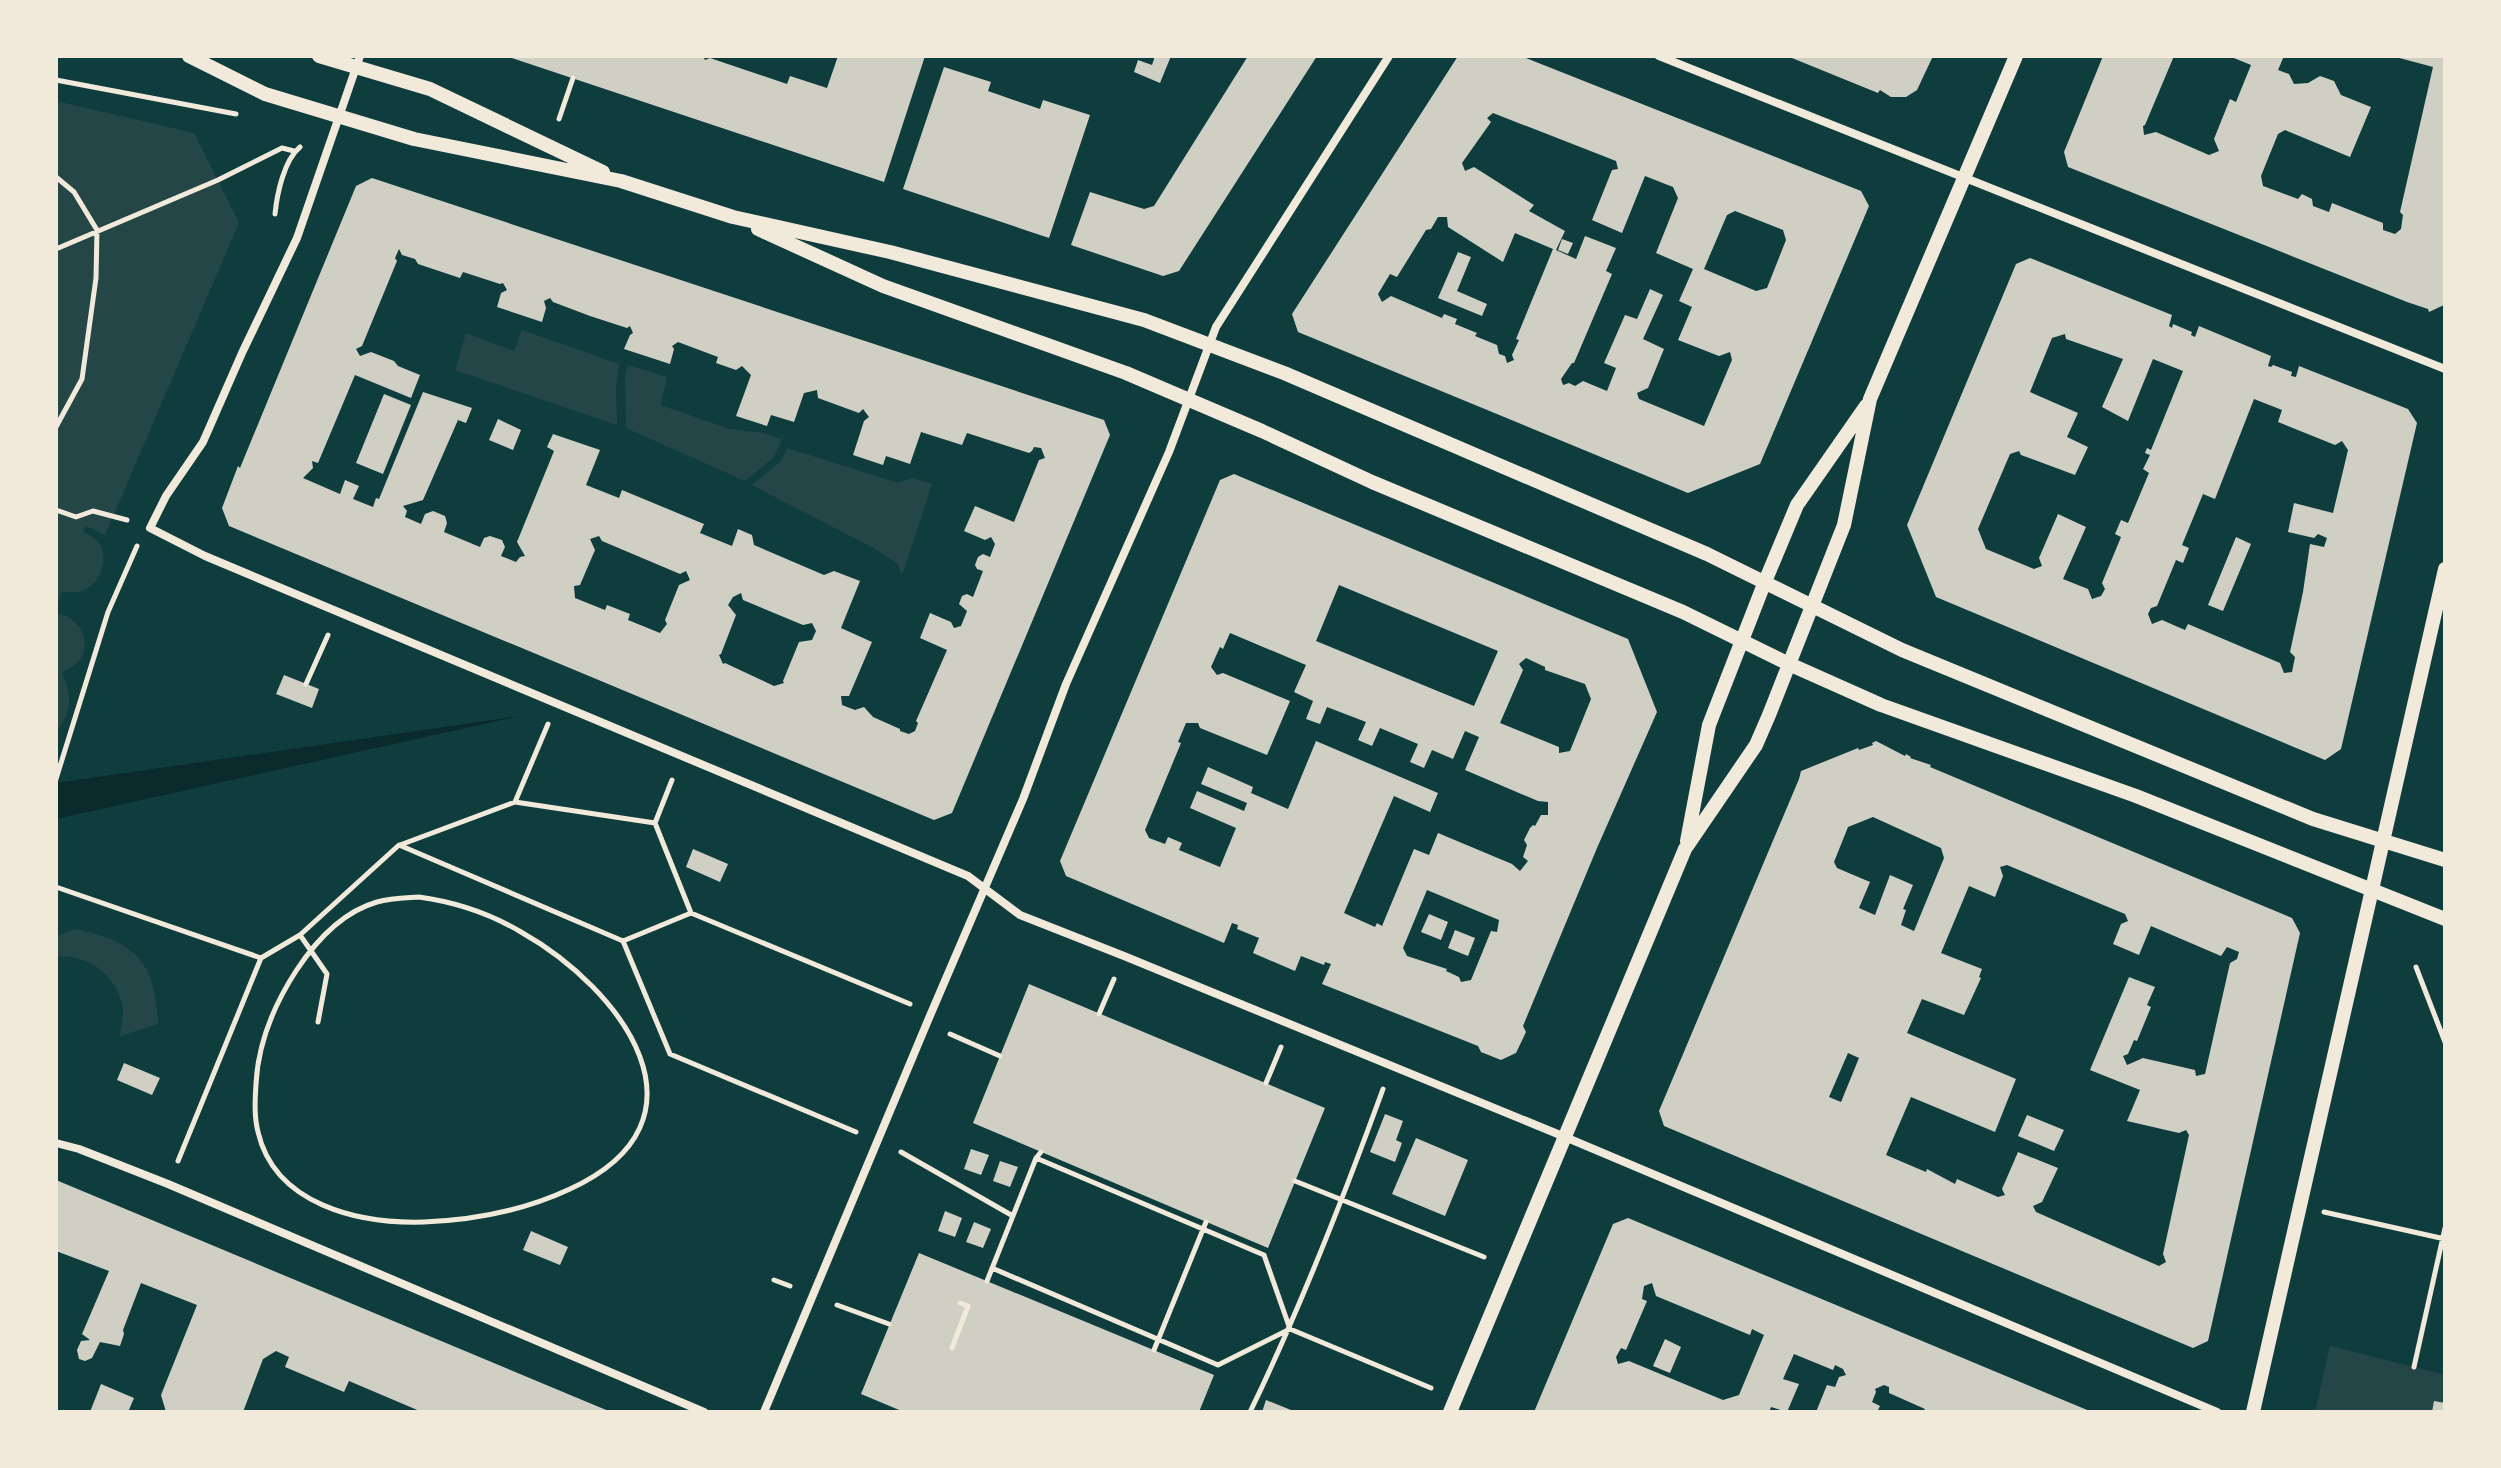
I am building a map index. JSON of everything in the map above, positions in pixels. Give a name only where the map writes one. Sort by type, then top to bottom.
[{"type":"street","points":[[189,56],[265,94],[414,139],[621,181],[733,217],[890,252],[1144,320],[1284,373],[1707,554],[1902,650],[2313,819],[2445,860]]},
{"type":"street","points":[[319,56],[358,62],[430,89],[621,181]]},
{"type":"street","points":[[764,1412],[1023,799],[1066,684],[1169,452],[1216,327],[1389,56]]},
{"type":"street","points":[[1659,56],[2445,369]]},
{"type":"street","points":[[1685,849],[1756,745],[1844,525],[1870,399],[2016,56]]},
{"type":"street","points":[[358,62],[297,238],[203,442],[166,496],[150,528],[205,556],[968,876],[1020,915],[1565,1137],[2217,1412]]},
{"type":"street","points":[[733,217],[883,286],[1126,373],[1372,482],[1683,612],[1881,705],[2136,796],[2445,919]]},
{"type":"street","points":[[1453,1405],[1685,849],[1709,725],[1764,584],[1797,505],[1870,399]]},
{"type":"street","points":[[2253,1412],[2445,569]]},
{"type":"street","points":[[56,1143],[168,1184],[704,1412]]},
{"type":"path","points":[[56,80],[237,114],[278,98]]},
{"type":"path","points":[[56,249],[218,180],[282,148],[294,151]]},
{"type":"path","points":[[56,177],[74,192],[97,230],[96,278],[82,379],[56,427]]},
{"type":"path","points":[[56,510],[76,517],[93,511],[150,528],[136,547],[108,612],[57,776]]},
{"type":"path","points":[[306,684],[338,612]]},
{"type":"path","points":[[515,802],[557,705]]},
{"type":"path","points":[[683,757],[655,823],[691,913]]},
{"type":"path","points":[[168,1184],[261,958],[300,935],[399,845],[515,802],[655,823]]},
{"type":"path","points":[[399,845],[623,941],[670,1054],[860,1133]]},
{"type":"path","points":[[56,887],[261,958]]},
{"type":"path","points":[[419,897],[444,901],[481,912],[523,933],[589,983],[632,1039],[648,1083],[646,1116],[637,1137],[624,1154],[599,1175],[526,1207],[497,1214],[458,1220],[373,1220],[341,1212],[303,1195],[279,1175],[266,1155],[254,1106],[257,1063],[263,1041],[287,985],[310,951],[329,930],[354,913],[375,902],[395,898],[419,897]]},
{"type":"path","points":[[623,941],[691,913],[913,1005]]},
{"type":"path","points":[[300,935],[327,974],[318,1022]]},
{"type":"path","points":[[1099,1014],[1124,956]]},
{"type":"path","points":[[2416,967],[2445,1042]]},
{"type":"path","points":[[1266,1083],[1291,1025]]},
{"type":"path","points":[[941,1030],[1000,1056]]},
{"type":"path","points":[[1250,1412],[1290,1329],[1343,1199],[1392,1066]]},
{"type":"path","points":[[893,1148],[1013,1216]]},
{"type":"path","points":[[987,1281],[1041,1152]]},
{"type":"path","points":[[1036,1158],[1205,1225],[1264,1255],[1290,1329],[1453,1405]]},
{"type":"path","points":[[1295,1181],[1511,1267]]},
{"type":"path","points":[[2300,1206],[2444,1239]]},
{"type":"path","points":[[1154,1350],[1205,1225]]},
{"type":"path","points":[[2414,1367],[2445,1228]]},
{"type":"path","points":[[992,1268],[1218,1365],[1290,1329]]},
{"type":"path","points":[[774,1280],[794,1288]]},
{"type":"path","points":[[829,1301],[889,1324]]},
{"type":"path","points":[[952,1348],[968,1306],[960,1303]]},
{"type":"shaded area","points":[[56,101],[194,133],[239,223],[105,535],[86,526],[83,532],[96,539],[102,549],[101,571],[88,588],[62,592],[56,604]]},
{"type":"shaded area","points":[[522,330],[619,364],[617,425],[455,370],[466,333],[514,351]]},
{"type":"shaded area","points":[[628,365],[667,377],[663,406],[730,429],[764,433],[782,439],[774,457],[745,481],[626,428],[625,375]]},
{"type":"shaded area","points":[[787,448],[898,483],[913,478],[932,484],[903,573],[898,564],[877,550],[752,485],[780,462]]},
{"type":"shaded area","points":[[56,613],[70,618],[80,628],[85,641],[80,659],[62,673],[69,704],[56,733]]},
{"type":"shaded area","points":[[520,716],[56,819],[56,783]]},
{"type":"shaded area","points":[[75,929],[113,940],[138,958],[153,985],[158,1024],[120,1036],[122,1004],[107,975],[89,962],[56,957],[56,936]]},
{"type":"shaded area","points":[[2330,1346],[2445,1375],[2445,1412],[2315,1412]]},
{"type":"building","points":[[506,56],[703,56],[705,60],[710,58],[787,84],[790,76],[827,88],[838,56],[925,56],[884,182]]},
{"type":"building","points":[[1155,56],[1171,56],[1160,83],[1134,72],[1138,60],[1152,65]]},
{"type":"building","points":[[1248,56],[1317,56],[1179,271],[1163,276],[1071,245],[1090,192],[1144,209],[1154,206]]},
{"type":"building","points":[[1458,56],[1521,56],[1861,191],[1869,206],[1760,464],[1688,493],[1298,332],[1292,314]],"holes":[[[1493,113],[1616,161],[1618,169],[1612,170],[1592,220],[1622,233],[1645,176],[1673,187],[1678,198],[1656,253],[1693,269],[1679,301],[1692,307],[1678,340],[1719,356],[1730,352],[1732,360],[1704,426],[1639,399],[1637,393],[1648,388],[1664,349],[1643,339],[1663,295],[1650,289],[1637,319],[1625,315],[1604,363],[1616,368],[1607,391],[1583,381],[1575,386],[1569,383],[1563,385],[1561,379],[1574,363],[1612,274],[1606,271],[1616,248],[1585,236],[1576,259],[1556,250],[1565,231],[1529,211],[1534,205],[1474,167],[1465,171],[1462,163],[1491,122],[1487,118]],[[1735,211],[1783,230],[1786,240],[1767,288],[1756,291],[1704,269],[1727,215]],[[1438,217],[1447,217],[1448,227],[1503,262],[1515,233],[1553,249],[1516,339],[1519,340],[1512,355],[1514,360],[1507,363],[1505,356],[1499,354],[1497,345],[1455,324],[1457,319],[1444,314],[1442,318],[1391,296],[1382,302],[1378,294],[1390,274],[1397,277],[1426,230],[1431,229]]]},
{"type":"building","points":[[1787,56],[1933,56],[1917,90],[1906,97],[1891,97],[1880,90],[1878,93]]},
{"type":"building","points":[[2103,56],[2174,56],[2143,126],[2144,135],[2156,132],[2209,155],[2219,151],[2214,139],[2230,99],[2236,102],[2251,65],[2229,56],[2284,56],[2278,70],[2289,74],[2294,84],[2308,83],[2320,76],[2334,81],[2341,95],[2371,107],[2350,157],[2285,130],[2278,134],[2261,176],[2263,186],[2298,199],[2302,194],[2312,199],[2313,206],[2329,212],[2332,203],[2383,223],[2383,230],[2395,234],[2401,229],[2403,215],[2400,212],[2433,67],[2392,56],[2445,56],[2444,305],[2429,312],[2428,309],[2068,167],[2064,152]]},
{"type":"building","points":[[944,67],[991,82],[988,91],[1040,109],[1043,100],[1090,115],[1049,238],[903,189]]},
{"type":"building","points":[[372,178],[1104,420],[1110,435],[952,813],[934,820],[229,526],[222,508],[356,186]],"holes":[[[399,249],[402,255],[415,259],[418,264],[460,278],[463,272],[503,283],[507,290],[501,293],[497,307],[542,322],[546,308],[544,301],[550,298],[553,302],[590,316],[627,328],[630,326],[633,333],[624,349],[670,364],[672,346],[678,342],[718,357],[716,363],[736,370],[742,366],[751,375],[736,416],[767,426],[771,415],[794,422],[804,393],[817,390],[818,398],[859,413],[863,409],[869,417],[864,421],[853,455],[883,465],[886,456],[910,464],[921,432],[962,445],[967,433],[1029,453],[1034,447],[1041,448],[1045,458],[1039,460],[1014,522],[975,506],[964,531],[985,540],[991,537],[995,544],[990,557],[983,554],[978,557],[975,565],[983,571],[973,597],[967,594],[962,596],[959,604],[967,611],[961,626],[954,628],[951,622],[930,613],[920,638],[947,650],[916,721],[915,731],[909,734],[900,731],[873,717],[864,707],[855,710],[842,705],[841,696],[849,696],[872,642],[841,628],[860,581],[834,571],[824,575],[754,545],[752,535],[738,529],[732,546],[700,533],[704,524],[622,490],[619,498],[586,485],[600,450],[553,434],[547,447],[554,451],[517,542],[525,556],[516,562],[501,556],[505,547],[502,540],[490,536],[484,538],[480,547],[444,532],[447,523],[445,516],[433,511],[425,514],[421,524],[405,517],[407,511],[403,506],[423,500],[458,420],[466,423],[472,408],[423,392],[373,507],[353,499],[359,486],[345,480],[340,494],[303,478],[313,468],[312,461],[318,463],[355,375],[411,398],[420,375],[371,352],[360,356],[356,349],[362,346],[397,261],[395,258]],[[599,536],[602,541],[680,574],[686,571],[690,580],[679,585],[665,620],[667,624],[660,633],[628,620],[630,614],[607,605],[605,610],[575,598],[574,586],[580,585],[595,550],[590,539]],[[741,593],[743,600],[803,625],[812,623],[816,631],[812,640],[799,642],[784,683],[774,686],[723,664],[719,655],[736,615],[728,605],[733,597]]]},
{"type":"building","points":[[1562,239],[1573,243],[1568,254],[1558,250]]},
{"type":"building","points":[[1458,252],[1471,257],[1457,291],[1487,304],[1482,316],[1438,298]]},
{"type":"building","points":[[2030,258],[2172,315],[2169,326],[2172,328],[2173,324],[2192,332],[2191,335],[2195,337],[2199,326],[2271,356],[2268,366],[2292,372],[2291,376],[2296,377],[2299,366],[2408,409],[2417,423],[2341,749],[2325,760],[1936,597],[1907,525],[2016,264]],"holes":[[[2065,334],[2066,339],[2123,359],[2102,407],[2128,421],[2153,359],[2183,371],[2151,450],[2147,448],[2145,453],[2150,455],[2143,469],[2149,473],[2128,523],[2121,520],[2115,534],[2121,537],[2102,583],[2105,589],[2101,596],[2092,599],[2088,589],[2063,579],[2086,527],[2058,514],[2039,558],[2042,566],[2034,569],[1986,549],[1978,529],[2010,454],[2019,451],[2021,455],[2075,475],[2088,447],[2067,437],[2078,413],[2030,392],[2052,338]],[[2254,399],[2282,410],[2278,422],[2335,445],[2342,441],[2348,450],[2333,513],[2294,503],[2288,532],[2314,538],[2318,534],[2327,538],[2324,547],[2310,544],[2290,652],[2295,657],[2292,672],[2284,673],[2280,663],[2188,624],[2185,630],[2162,620],[2152,624],[2148,614],[2151,608],[2157,606],[2176,560],[2183,563],[2189,548],[2182,545],[2203,494],[2215,499]]]},
{"type":"building","points":[[384,394],[411,405],[383,474],[356,463]]},
{"type":"building","points":[[498,419],[521,430],[513,450],[489,440]]},
{"type":"building","points":[[1234,474],[1628,639],[1657,712],[1523,1026],[1526,1032],[1516,1053],[1501,1060],[1481,1052],[1478,1046],[1322,984],[1331,964],[1325,962],[1324,965],[1301,956],[1295,971],[1253,953],[1259,938],[1237,929],[1238,925],[1232,923],[1224,943],[1066,876],[1060,861],[1220,480]],"holes":[[[1339,585],[1498,651],[1474,706],[1316,641]],[[1230,633],[1306,665],[1294,692],[1313,701],[1306,719],[1320,724],[1327,707],[1366,722],[1358,740],[1372,746],[1380,728],[1418,744],[1410,762],[1424,768],[1432,750],[1453,759],[1465,731],[1479,737],[1465,770],[1538,801],[1548,802],[1548,815],[1541,815],[1524,840],[1527,845],[1523,857],[1528,861],[1520,871],[1512,864],[1438,833],[1429,855],[1414,849],[1382,926],[1377,923],[1375,927],[1344,913],[1394,796],[1430,812],[1438,793],[1316,741],[1288,809],[1251,793],[1253,787],[1208,767],[1201,784],[1247,803],[1244,811],[1197,791],[1190,808],[1236,828],[1220,867],[1179,850],[1182,843],[1168,837],[1165,844],[1149,838],[1145,830],[1181,743],[1178,742],[1186,723],[1198,723],[1200,728],[1267,755],[1290,701],[1223,673],[1217,675],[1211,667],[1220,647],[1223,649]],[[1526,658],[1545,667],[1545,670],[1585,684],[1591,699],[1570,751],[1559,753],[1559,747],[1500,723],[1523,670],[1519,664]],[[1427,890],[1499,920],[1497,932],[1491,931],[1471,980],[1461,982],[1447,969],[1407,956],[1403,948]]]},
{"type":"building","points":[[2236,537],[2251,544],[2223,611],[2208,605]]},
{"type":"building","points":[[284,675],[319,689],[312,708],[276,694]]},
{"type":"building","points":[[1876,741],[1930,767],[2292,918],[2300,933],[2208,1341],[2193,1348],[1664,1126],[1659,1111],[1801,771]],"holes":[[[1873,817],[1941,848],[1944,858],[1914,931],[1901,925],[1906,910],[1903,909],[1913,885],[1890,875],[1875,915],[1859,908],[1870,882],[1837,868],[1834,862],[1848,827]],[[2007,865],[2125,914],[2128,921],[2121,924],[2113,944],[2139,955],[2151,926],[2221,956],[2227,947],[2239,952],[2237,959],[2230,963],[2205,1074],[2196,1076],[2195,1070],[2143,1058],[2127,1065],[2123,1056],[2128,1054],[2134,1040],[2137,1041],[2151,1007],[2147,1005],[2155,987],[2129,977],[2090,1070],[2140,1090],[2127,1121],[2179,1133],[2186,1130],[2189,1135],[2163,1254],[2166,1262],[2159,1266],[2036,1212],[2033,1206],[2042,1202],[2058,1168],[2018,1152],[2002,1189],[2005,1195],[1998,1197],[1957,1179],[1955,1184],[1927,1169],[1926,1172],[1886,1155],[1911,1097],[1995,1132],[2016,1079],[1907,1033],[1922,999],[1964,1015],[1982,969],[1941,953],[1969,886],[1995,897],[2003,876],[2000,867]],[[1848,1053],[1859,1058],[1841,1102],[1829,1097]]]},
{"type":"building","points":[[693,849],[728,864],[720,882],[686,867]]},
{"type":"building","points":[[1429,914],[1448,922],[1441,940],[1421,932]]},
{"type":"building","points":[[1455,930],[1475,938],[1468,956],[1448,948]]},
{"type":"building","points":[[1029,984],[1325,1108],[1268,1248],[973,1123]]},
{"type":"building","points":[[124,1063],[160,1078],[152,1095],[117,1080]]},
{"type":"building","points":[[1385,1114],[1403,1121],[1396,1140],[1402,1143],[1395,1162],[1370,1152]]},
{"type":"building","points":[[2027,1115],[2064,1130],[2054,1151],[2018,1136]]},
{"type":"building","points":[[1416,1138],[1468,1160],[1445,1216],[1392,1194]]},
{"type":"building","points":[[971,1149],[989,1155],[981,1175],[964,1169]]},
{"type":"building","points":[[1000,1161],[1018,1167],[1010,1187],[993,1181]]},
{"type":"building","points":[[56,1180],[611,1412],[422,1412],[349,1381],[344,1392],[285,1367],[289,1357],[276,1351],[263,1359],[243,1412],[166,1412],[161,1395],[197,1305],[141,1283],[120,1346],[100,1342],[92,1358],[85,1361],[79,1359],[77,1350],[81,1341],[90,1340],[82,1334],[109,1271],[56,1251]]},
{"type":"building","points":[[945,1211],[962,1218],[955,1237],[938,1231]]},
{"type":"building","points":[[1628,1218],[2092,1412],[1923,1412],[1925,1409],[1889,1393],[1889,1387],[1884,1385],[1875,1389],[1872,1402],[1880,1406],[1877,1412],[1816,1412],[1827,1385],[1835,1387],[1839,1377],[1846,1375],[1843,1369],[1835,1365],[1833,1370],[1794,1354],[1783,1379],[1799,1384],[1787,1412],[1771,1407],[1769,1412],[1534,1412],[1613,1224]],"holes":[[[1652,1283],[1656,1296],[1750,1335],[1752,1329],[1764,1335],[1739,1395],[1723,1400],[1629,1361],[1618,1364],[1616,1357],[1621,1348],[1626,1350],[1647,1301],[1642,1299],[1644,1286]]]},
{"type":"building","points":[[974,1222],[991,1229],[983,1248],[966,1242]]},
{"type":"building","points":[[531,1231],[568,1247],[560,1265],[523,1250]]},
{"type":"building","points":[[919,1253],[1214,1375],[1199,1412],[904,1412],[861,1394]]},
{"type":"building","points":[[1665,1339],[1681,1347],[1670,1373],[1653,1366]]},
{"type":"building","points":[[101,1384],[134,1398],[128,1412],[90,1412]]},
{"type":"building","points":[[1266,1400],[1296,1412],[1262,1412]]},
{"type":"building","points":[[2434,1401],[2445,1403],[2445,1412],[2432,1412]]}]
